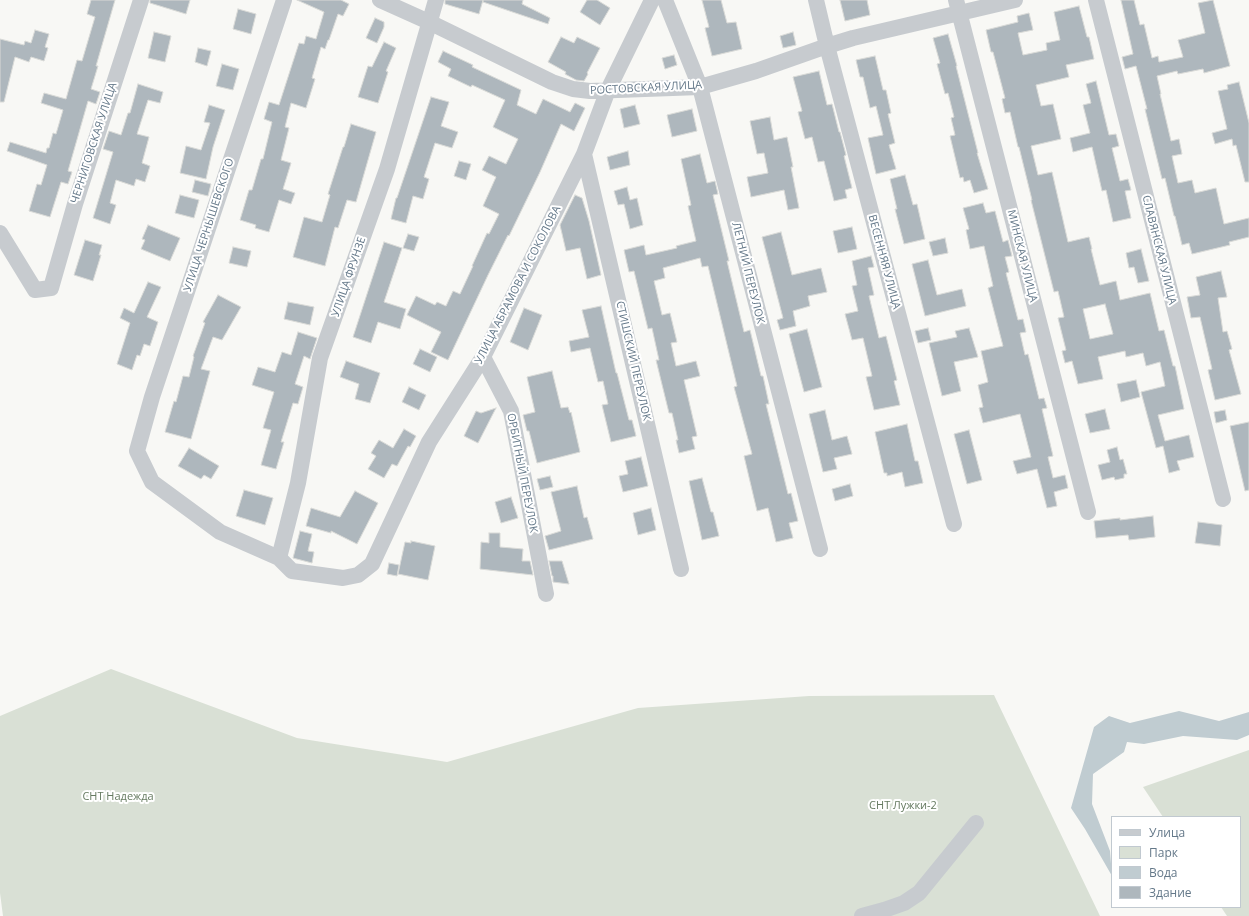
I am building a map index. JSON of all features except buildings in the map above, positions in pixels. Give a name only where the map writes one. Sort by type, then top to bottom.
[{"type":"street","name":"ЧЕРНИГОВСКАЯ УЛИЦА","points":[[0,233],[35,290],[51,288],[75,204],[141,0]]},
{"type":"street","name":"УЛИЦА ЧЕРНЫШЕВСКОГО","points":[[279,558],[220,532],[152,482],[137,451],[152,397],[284,0]]},
{"type":"street","name":"РОСТОВСКАЯ УЛИЦА","points":[[380,0],[429,22],[552,82],[590,92],[700,87],[756,72],[827,46],[958,7],[1015,0]]},
{"type":"street","name":"УЛИЦА ФРУНЗЕ","points":[[279,558],[298,483],[320,358],[387,169],[436,0]]},
{"type":"street","name":"УЛИЦА АБРАМОВА И СОКОЛОВА","points":[[279,558],[292,572],[344,578],[358,575],[372,564],[429,442],[483,357],[584,154],[608,90],[652,0]]},
{"type":"street","name":"ЛЕТНИЙ ПЕРЕУЛОК","points":[[665,0],[700,87],[820,549]]},
{"type":"street","name":"ВЕСЕННЯЯ УЛИЦА","points":[[816,0],[954,524]]},
{"type":"street","name":"СЛАВЯНСКАЯ УЛИЦА","points":[[1096,0],[1223,499]]},
{"type":"street","name":"МИНСКАЯ УЛИЦА","points":[[958,7],[1088,512]]},
{"type":"street","name":"СТИШСКИЙ ПЕРЕУЛОК","points":[[584,154],[681,569]]},
{"type":"street","name":"ОРБИТНЫЙ ПЕРЕУЛОК","points":[[483,357],[511,411],[546,594]]},
{"type":"street","points":[[862,916],[904,903],[919,893],[976,823]]},
{"type":"green space","name":"СНТ Лужки-2","points":[[111,669],[297,738],[447,762],[638,708],[809,696],[994,695],[1100,916],[3,916],[0,893],[0,716]]},
{"type":"green space","points":[[1249,750],[1249,916],[1227,916],[1222,908],[1241,908],[1241,816],[1162,816],[1143,787]]},
{"type":"water","points":[[1179,711],[1219,721],[1249,712],[1249,735],[1237,740],[1183,736],[1144,744],[1127,742],[1124,752],[1093,774],[1092,804],[1110,851],[1111,874],[1071,808],[1094,727],[1109,716],[1130,723]]},
{"type":"park label","name":"СНТ Надежда","points":[[118,797]]}]
